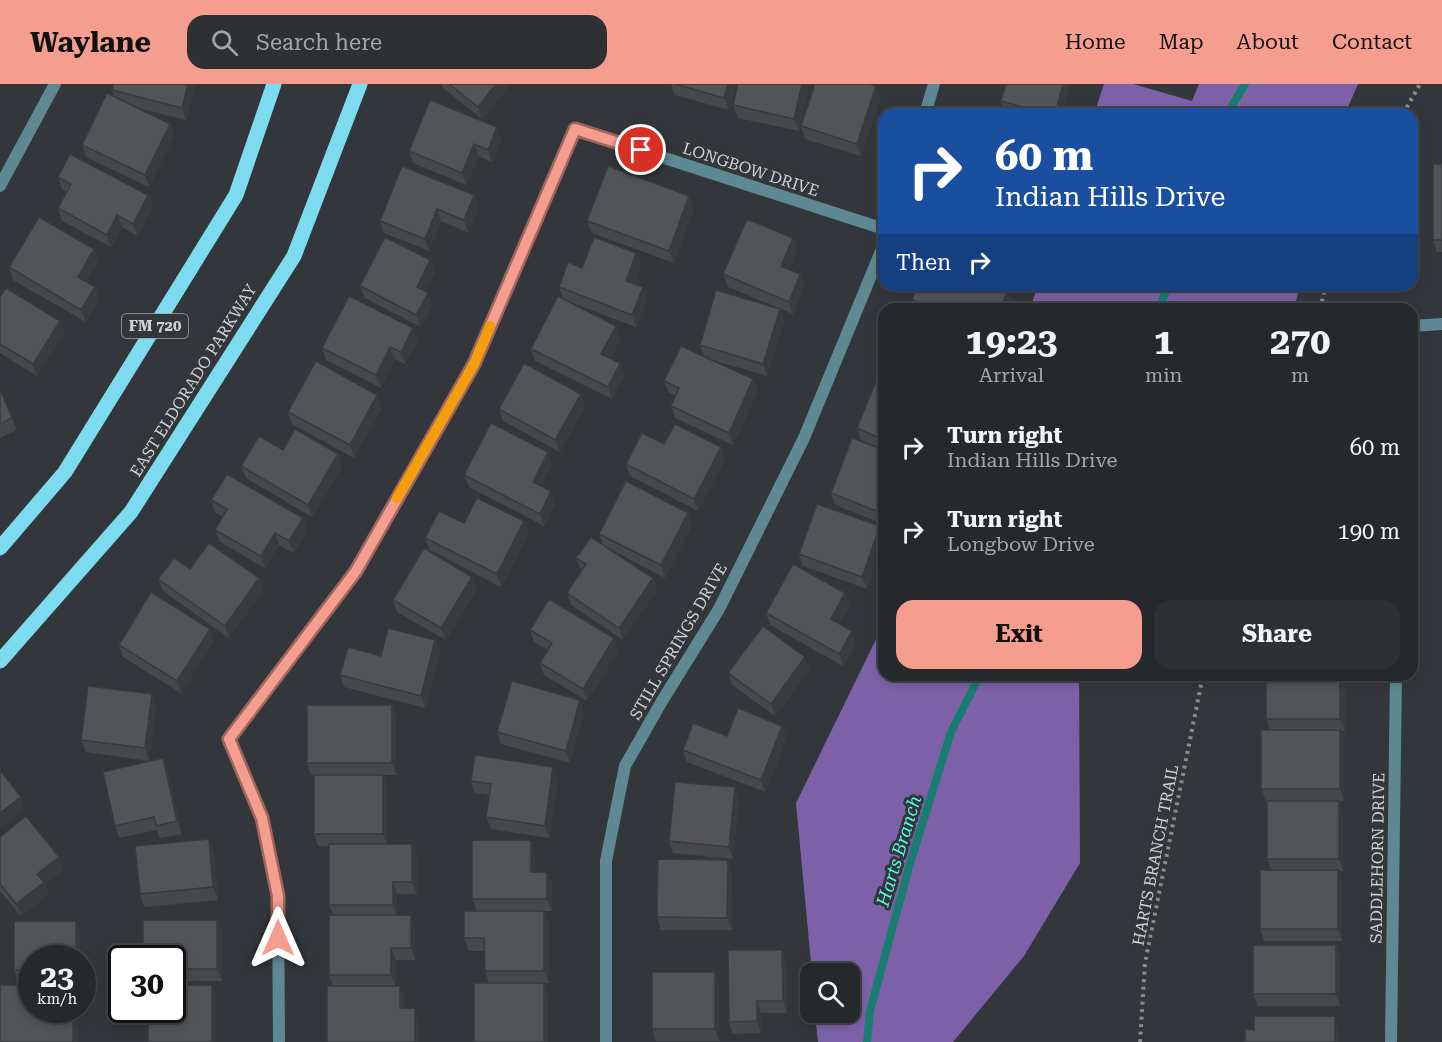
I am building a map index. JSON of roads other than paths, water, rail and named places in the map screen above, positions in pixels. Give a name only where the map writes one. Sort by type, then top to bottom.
[{"type":"main road","name":"FM 720","points":[[0,548],[65,472],[236,195],[274,84]]},
{"type":"main road","name":"EAST ELDORADO PARKWAY","points":[[0,661],[130,512],[294,256],[360,84]]},
{"type":"street","points":[[0,186],[55,84]]},
{"type":"street","points":[[927,108],[934,84]]},
{"type":"street","name":"LONGBOW DRIVE","points":[[279,1042],[278,896],[262,818],[229,739],[356,571],[474,364],[575,129],[878,227]]},
{"type":"street","name":"STILL SPRINGS DRIVE","points":[[606,1042],[606,861],[625,766],[719,609],[793,460],[878,258]]},
{"type":"street","points":[[1418,326],[1442,324]]},
{"type":"street","name":"SADDLEHORN DRIVE","points":[[1391,1042],[1396,681]]},
{"type":"waterway","name":"Harts Branch","points":[[1231,108],[1245,84]]},
{"type":"waterway","name":"Harts Branch","points":[[1161,303],[1166,291]]},
{"type":"waterway","name":"Harts Branch","points":[[867,1042],[870,1011],[909,867],[951,732],[977,681]]}]
